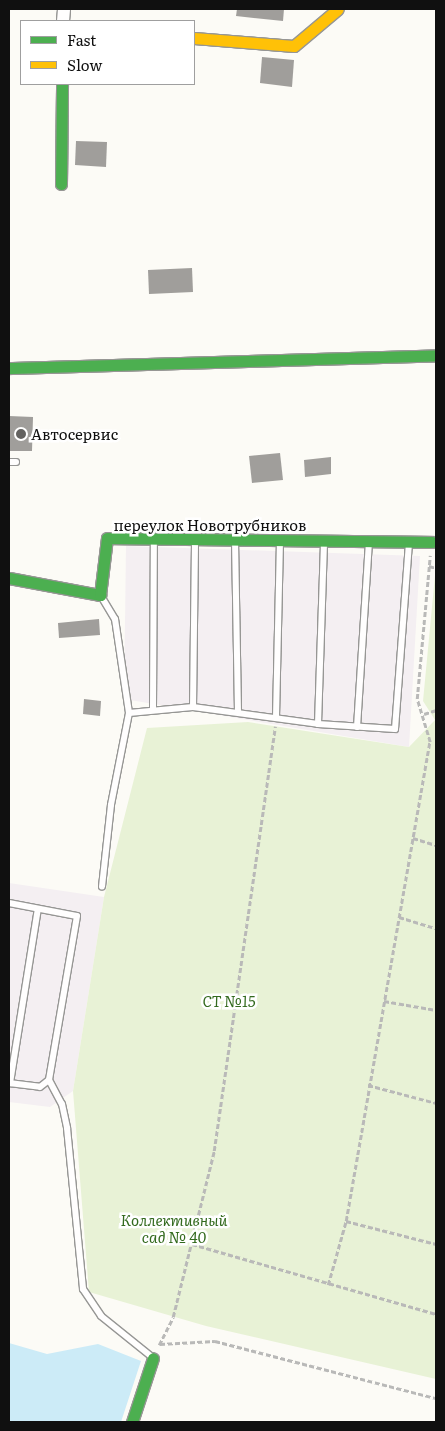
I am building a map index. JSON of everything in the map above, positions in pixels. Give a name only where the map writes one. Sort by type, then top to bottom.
[{"type":"street","points":[[195,38],[294,46],[338,9]]},
{"type":"street","points":[[61,184],[62,85]]},
{"type":"street","points":[[9,368],[436,354]]},
{"type":"street","name":"переулок Новотрубников","points":[[100,595],[107,538],[432,542]]},
{"type":"street","points":[[9,578],[100,595]]},
{"type":"street","points":[[132,1422],[153,1358]]},
{"type":"lane","points":[[152,708],[154,539]]},
{"type":"lane","points":[[192,707],[195,539]]},
{"type":"lane","points":[[235,540],[238,711]]},
{"type":"lane","points":[[276,717],[280,540]]},
{"type":"lane","points":[[318,724],[324,541]]},
{"type":"lane","points":[[357,727],[369,541]]},
{"type":"lane","points":[[129,713],[152,708],[192,707],[238,711],[318,724],[395,729],[409,542]]},
{"type":"lane","points":[[100,595],[115,620],[129,713],[111,805],[102,887]]},
{"type":"lane","points":[[9,903],[38,908],[77,916],[48,1080],[40,1087],[10,1083],[38,908]]},
{"type":"lane","points":[[48,1080],[62,1104],[83,1289],[102,1316],[153,1358]]},
{"type":"path","points":[[328,1285],[346,1221],[368,1085],[430,742],[424,714],[417,699],[428,566],[432,542]]},
{"type":"path","points":[[428,566],[436,568]]},
{"type":"path","points":[[424,714],[436,710]]},
{"type":"path","points":[[153,1358],[173,1317],[214,1151],[276,717]]},
{"type":"path","points":[[413,838],[436,845]]},
{"type":"path","points":[[399,917],[436,928]]},
{"type":"path","points":[[384,1001],[436,1010]]},
{"type":"path","points":[[368,1085],[436,1103]]},
{"type":"path","points":[[346,1221],[436,1244]]},
{"type":"path","points":[[192,1244],[328,1285],[436,1314]]},
{"type":"path","points":[[160,1344],[215,1341],[436,1398]]},
{"type":"shaded area","points":[[126,546],[420,556],[409,747],[124,699]]},
{"type":"shaded area","points":[[9,883],[104,897],[73,1091],[50,1107],[9,1102]]},
{"type":"green space","points":[[436,565],[436,1379],[206,1326],[89,1292],[73,1091],[104,897],[147,728],[248,722],[409,747],[435,720],[423,701]]},
{"type":"water","points":[[9,1343],[47,1354],[98,1344],[141,1361],[121,1422],[9,1422]]},
{"type":"building","points":[[237,9],[284,9],[283,21],[236,16]]},
{"type":"building","points":[[262,57],[294,60],[292,87],[260,83]]},
{"type":"building","points":[[76,141],[107,142],[106,167],[75,165]]},
{"type":"building","points":[[192,268],[193,292],[149,294],[148,270]]},
{"type":"building","name":"Автосервис","points":[[9,416],[33,417],[32,451],[9,451]]},
{"type":"building","points":[[280,453],[283,480],[252,483],[249,456]]},
{"type":"building","points":[[331,457],[331,474],[305,477],[304,460]]},
{"type":"building","points":[[99,619],[100,635],[59,638],[58,623]]},
{"type":"building","points":[[84,699],[101,701],[100,716],[83,714]]},
{"type":"traffic: fast","points":[[61,184],[62,85]]},
{"type":"traffic: fast","points":[[9,368],[436,355]]},
{"type":"traffic: fast","points":[[9,578],[100,595],[107,538],[432,542]]},
{"type":"traffic: fast","points":[[132,1422],[153,1358]]},
{"type":"traffic: slow","points":[[195,38],[294,46],[338,9]]},
{"type":"place","name":"Автосервис","points":[[21,434]]},
{"type":"park label","name":"СТ №15","points":[[229,1001]]},
{"type":"park label","name":"Коллективный сад № 40","points":[[174,1228]]}]
